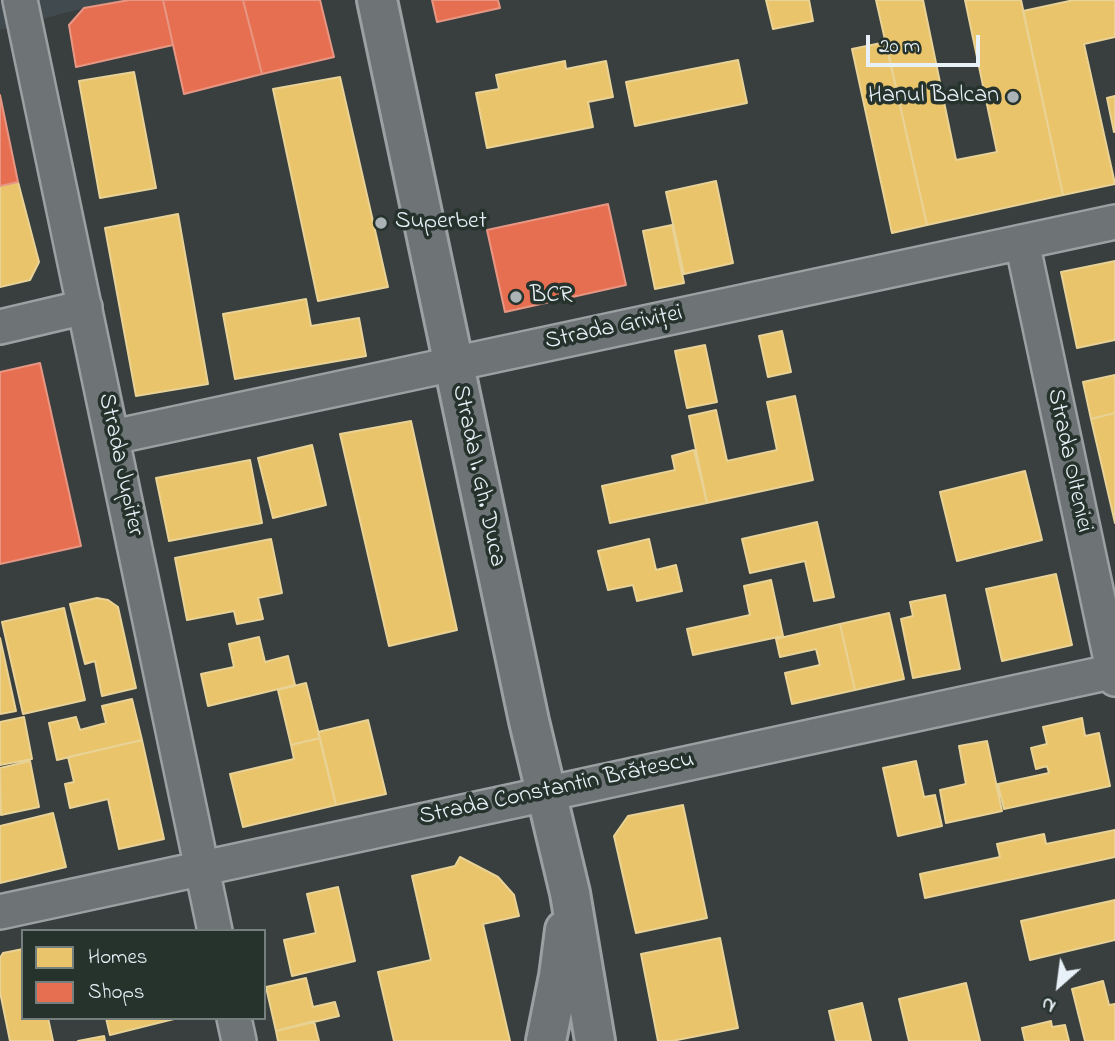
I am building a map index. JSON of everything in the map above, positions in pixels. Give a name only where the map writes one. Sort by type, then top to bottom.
[{"type":"main road","name":"Strada I. Gh. Duca","points":[[377,0],[529,721],[569,893],[595,1041]]},
{"type":"main road","points":[[546,1041],[559,976],[569,893]]},
{"type":"main road","name":"Strada I. Gh. Duca","points":[[567,1041],[580,951]]},
{"type":"street","name":"Strada Jupiter","points":[[20,0],[215,929]]},
{"type":"street","name":"Strada Griviței","points":[[113,437],[1115,222]]},
{"type":"street","name":"Strada Olteniei","points":[[1022,242],[1114,674]]},
{"type":"street","points":[[0,327],[85,307]]},
{"type":"street","name":"Strada Constantin Brătescu","points":[[0,912],[1114,674]]},
{"type":"street","points":[[234,1020],[239,1041]]},
{"type":"shaded area","points":[[0,0],[129,0],[84,8],[0,30]]},
{"type":"building: Homes","points":[[766,0],[809,0],[813,21],[773,29]]},
{"type":"building: Homes","name":"Hanul Balcan","points":[[876,0],[923,0],[956,160],[997,152],[965,0],[1021,0],[1063,195],[927,225]]},
{"type":"building: Homes","points":[[1074,0],[1115,0],[1115,37],[1084,44],[1115,184],[1063,195],[1023,11]]},
{"type":"building: Homes","points":[[886,42],[927,225],[892,233],[852,49]]},
{"type":"building: Homes","points":[[738,60],[747,103],[635,126],[626,82]]},
{"type":"building: Homes","points":[[565,61],[566,69],[606,61],[613,97],[588,102],[593,127],[487,148],[476,93],[499,89],[496,75]]},
{"type":"building: Homes","points":[[134,72],[156,188],[100,198],[79,81]]},
{"type":"building: Homes","points":[[340,77],[388,287],[318,301],[273,89]]},
{"type":"building: Homes","points":[[1115,96],[1115,131],[1114,132],[1107,98]]},
{"type":"building: Homes","points":[[716,181],[733,263],[684,274],[666,192]]},
{"type":"building: Homes","points":[[18,182],[39,262],[30,280],[0,287],[0,186]]},
{"type":"building: Homes","points":[[178,214],[208,384],[136,396],[105,228]]},
{"type":"building: Homes","points":[[672,225],[684,283],[655,289],[643,231]]},
{"type":"building: Homes","points":[[1115,261],[1115,340],[1077,348],[1061,272]]},
{"type":"building: Homes","points":[[306,299],[311,326],[359,318],[366,356],[235,379],[223,314]]},
{"type":"building: Homes","points":[[782,331],[791,372],[768,377],[759,336]]},
{"type":"building: Homes","points":[[705,345],[717,402],[687,408],[675,351]]},
{"type":"building: Homes","points":[[1115,375],[1115,413],[1091,419],[1083,382]]},
{"type":"building: Homes","points":[[795,396],[813,480],[707,503],[689,416],[716,410],[727,461],[777,450],[767,402]]},
{"type":"building: Homes","points":[[1115,413],[1115,523],[1091,419]]},
{"type":"building: Homes","points":[[411,421],[457,630],[389,646],[340,434]]},
{"type":"building: Homes","points":[[312,445],[326,505],[273,518],[258,458]]},
{"type":"building: Homes","points":[[694,450],[707,503],[610,523],[602,486],[675,470],[672,456]]},
{"type":"building: Homes","points":[[250,460],[262,523],[169,541],[156,478]]},
{"type":"building: Homes","points":[[1025,471],[1042,540],[957,561],[940,492]]},
{"type":"building: Homes","points":[[817,522],[834,597],[814,601],[805,561],[750,573],[742,539]]},
{"type":"building: Homes","points":[[271,539],[282,593],[258,598],[263,619],[237,624],[234,611],[187,620],[175,558]]},
{"type":"building: Homes","points":[[649,539],[656,570],[676,565],[682,591],[637,601],[633,585],[608,590],[598,551]]},
{"type":"building: Homes","points":[[1056,574],[1072,645],[1002,661],[986,589]]},
{"type":"building: Homes","points":[[771,580],[783,636],[693,655],[687,629],[750,615],[744,586]]},
{"type":"building: Homes","points":[[945,595],[960,669],[913,678],[901,619],[913,616],[910,602]]},
{"type":"building: Homes","points":[[97,598],[108,600],[118,607],[136,688],[102,696],[95,661],[85,664],[70,604]]},
{"type":"building: Homes","points":[[64,608],[85,700],[23,714],[2,622]]},
{"type":"building: Homes","points":[[889,613],[904,679],[855,690],[840,624]]},
{"type":"building: Homes","points":[[840,624],[855,690],[792,704],[785,673],[820,665],[816,649],[780,657],[776,639]]},
{"type":"building: Homes","points":[[259,637],[265,662],[288,656],[295,685],[208,706],[201,674],[234,667],[229,644]]},
{"type":"building: Homes","points":[[0,638],[16,711],[0,714]]},
{"type":"building: Homes","points":[[306,683],[320,738],[291,745],[278,690]]},
{"type":"building: Homes","points":[[132,699],[142,740],[57,760],[49,723],[76,717],[80,730],[106,723],[102,706]]},
{"type":"building: Homes","points":[[24,717],[32,759],[0,765],[0,722]]},
{"type":"building: Homes","points":[[1082,718],[1085,736],[1099,733],[1110,786],[1004,809],[998,784],[1049,773],[1047,766],[1036,769],[1031,748],[1047,744],[1043,727]]},
{"type":"building: Homes","points":[[368,720],[386,794],[336,805],[318,732]]},
{"type":"building: Homes","points":[[320,738],[336,805],[243,827],[230,774],[294,759],[291,745]]},
{"type":"building: Homes","points":[[142,740],[164,839],[119,849],[108,799],[70,808],[65,784],[74,782],[68,757]]},
{"type":"building: Homes","points":[[987,741],[1002,811],[946,823],[940,790],[966,784],[959,746]]},
{"type":"building: Homes","points":[[30,761],[39,807],[1,815],[0,768]]},
{"type":"building: Homes","points":[[916,761],[924,797],[935,795],[942,826],[898,836],[883,768]]},
{"type":"building: Homes","points":[[683,805],[707,918],[636,933],[614,836],[628,816]]},
{"type":"building: Homes","points":[[53,813],[66,867],[0,883],[0,826]]},
{"type":"building: Homes","points":[[1115,830],[1115,857],[925,898],[920,874],[1000,857],[997,844],[1044,834],[1046,844]]},
{"type":"building: Homes","points":[[460,857],[498,877],[514,895],[519,916],[483,924],[510,1041],[394,1041],[378,972],[431,960],[412,876],[455,866]]},
{"type":"building: Homes","points":[[338,887],[355,961],[292,976],[284,940],[316,933],[307,894]]},
{"type":"building: Homes","points":[[1115,900],[1115,940],[1030,960],[1021,921]]},
{"type":"building: Homes","points":[[720,938],[738,1028],[672,1041],[658,1041],[641,954]]},
{"type":"building: Homes","points":[[21,949],[21,1020],[48,1020],[53,1041],[10,1041],[0,992],[0,958],[3,953]]},
{"type":"building: Homes","points":[[306,978],[313,1007],[335,1002],[339,1016],[276,1031],[266,987]]},
{"type":"building: Homes","points":[[1103,981],[1109,1005],[1115,1004],[1115,1041],[1085,1041],[1072,989]]},
{"type":"building: Homes","points":[[966,983],[980,1041],[909,1041],[899,999]]},
{"type":"building: Homes","points":[[862,1003],[871,1041],[836,1041],[829,1011]]},
{"type":"building: Homes","points":[[106,1020],[170,1020],[110,1035]]},
{"type":"building: Homes","points":[[314,1021],[319,1041],[278,1041],[276,1031]]},
{"type":"building: Homes","points":[[1051,1021],[1052,1027],[1065,1025],[1069,1041],[1025,1041],[1022,1028]]},
{"type":"building: Homes","points":[[104,1036],[105,1041],[78,1041]]},
{"type":"building: Shops","points":[[129,0],[163,0],[173,45],[76,67],[69,25],[84,8]]},
{"type":"building: Shops","points":[[163,0],[243,0],[262,74],[184,94]]},
{"type":"building: Shops","points":[[243,0],[320,0],[334,57],[262,74]]},
{"type":"building: Shops","points":[[432,0],[498,0],[500,8],[437,22]]},
{"type":"building: Shops","points":[[0,95],[18,182],[0,186]]},
{"type":"building: Shops","points":[[608,204],[626,285],[505,312],[487,230]]},
{"type":"building: Shops","points":[[40,363],[81,546],[0,564],[0,372]]},
{"type":"place","name":"Hanul Balcan","points":[[1013,97]]},
{"type":"place","name":"Superbet","points":[[381,223]]},
{"type":"place","name":"BCR","points":[[516,297]]}]
